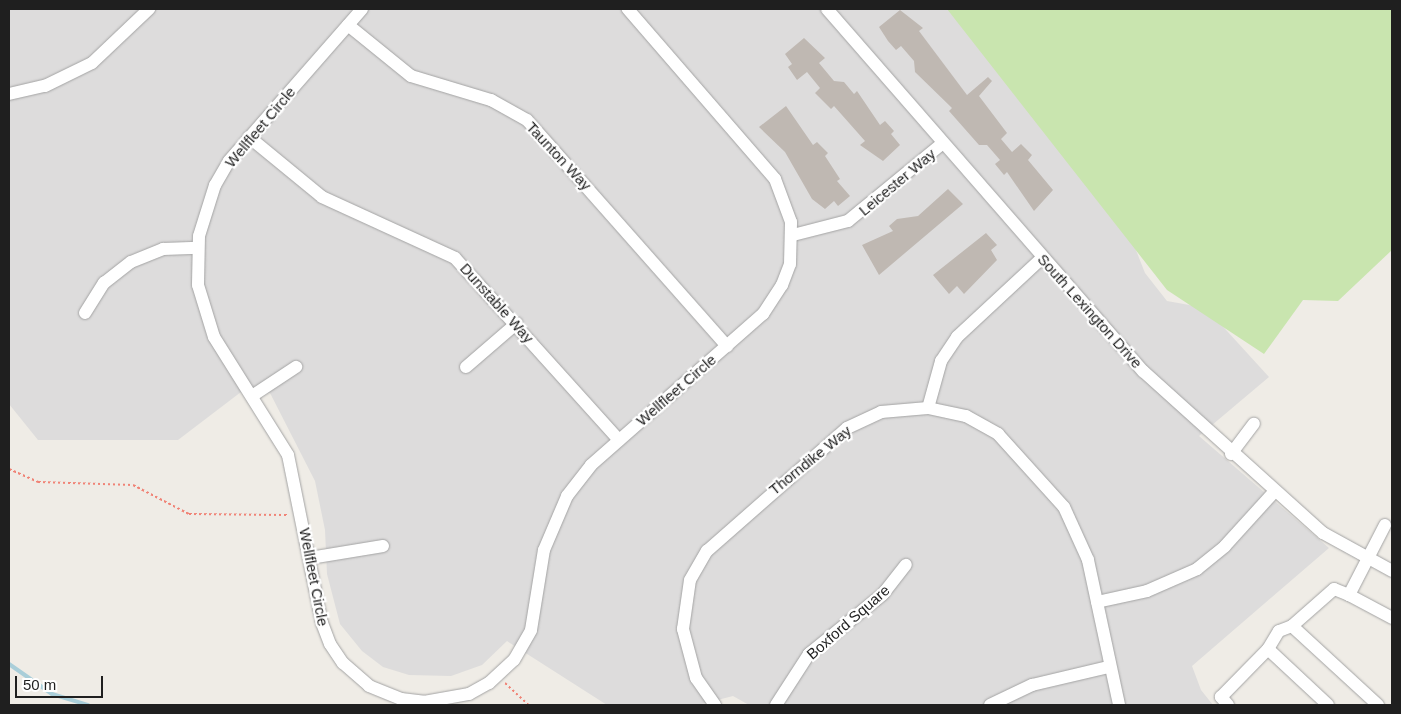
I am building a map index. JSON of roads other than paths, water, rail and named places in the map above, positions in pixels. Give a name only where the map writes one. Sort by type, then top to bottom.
[{"type":"street","points":[[9,94],[45,86],[92,63],[149,9]]},
{"type":"street","name":"Wellfleet Circle","points":[[362,9],[249,138],[215,185],[198,248],[204,311],[222,353],[252,396],[288,455],[302,515],[325,634],[343,663],[369,686],[401,699],[435,702],[469,694],[498,676],[514,660],[531,630],[544,550],[557,513],[578,480],[618,440],[727,346],[777,296],[790,264],[793,235],[789,210],[775,179],[628,9]]},
{"type":"street","name":"South Lexington Drive","points":[[827,9],[1143,371],[1274,492],[1323,533],[1392,571]]},
{"type":"street","name":"Taunton Way","points":[[348,25],[411,76],[491,100],[527,120],[727,346]]},
{"type":"street","name":"Dunstable Way","points":[[249,138],[322,197],[455,258],[517,323],[618,440]]},
{"type":"street","name":"Leicester Way","points":[[793,235],[848,221],[943,143]]},
{"type":"street","points":[[85,313],[104,284],[131,262],[163,250],[198,248]]},
{"type":"street","points":[[928,408],[942,361],[957,336],[1043,258]]},
{"type":"street","points":[[466,367],[517,323]]},
{"type":"street","points":[[252,396],[296,367]]},
{"type":"street","name":"Thorndike Way","points":[[715,705],[696,678],[683,629],[690,580],[707,551],[847,428],[881,412],[928,408],[966,416],[998,434],[1048,487],[1083,544],[1119,705]]},
{"type":"street","points":[[1232,454],[1254,424]]},
{"type":"street","points":[[1097,602],[1147,592],[1197,569],[1225,546],[1274,492]]},
{"type":"street","points":[[1349,595],[1369,559],[1385,524]]},
{"type":"street","points":[[310,558],[383,546]]},
{"type":"street","name":"Boxford Square","points":[[776,705],[809,654],[883,594],[906,565]]},
{"type":"street","points":[[1228,705],[1221,697],[1268,649],[1279,632],[1292,626],[1334,589],[1392,618]]},
{"type":"street","points":[[1292,626],[1378,705]]},
{"type":"street","points":[[1268,649],[1328,705]]},
{"type":"street","points":[[990,705],[1032,685],[1110,667]]},
{"type":"waterway","points":[[9,664],[52,694],[88,705]]}]
